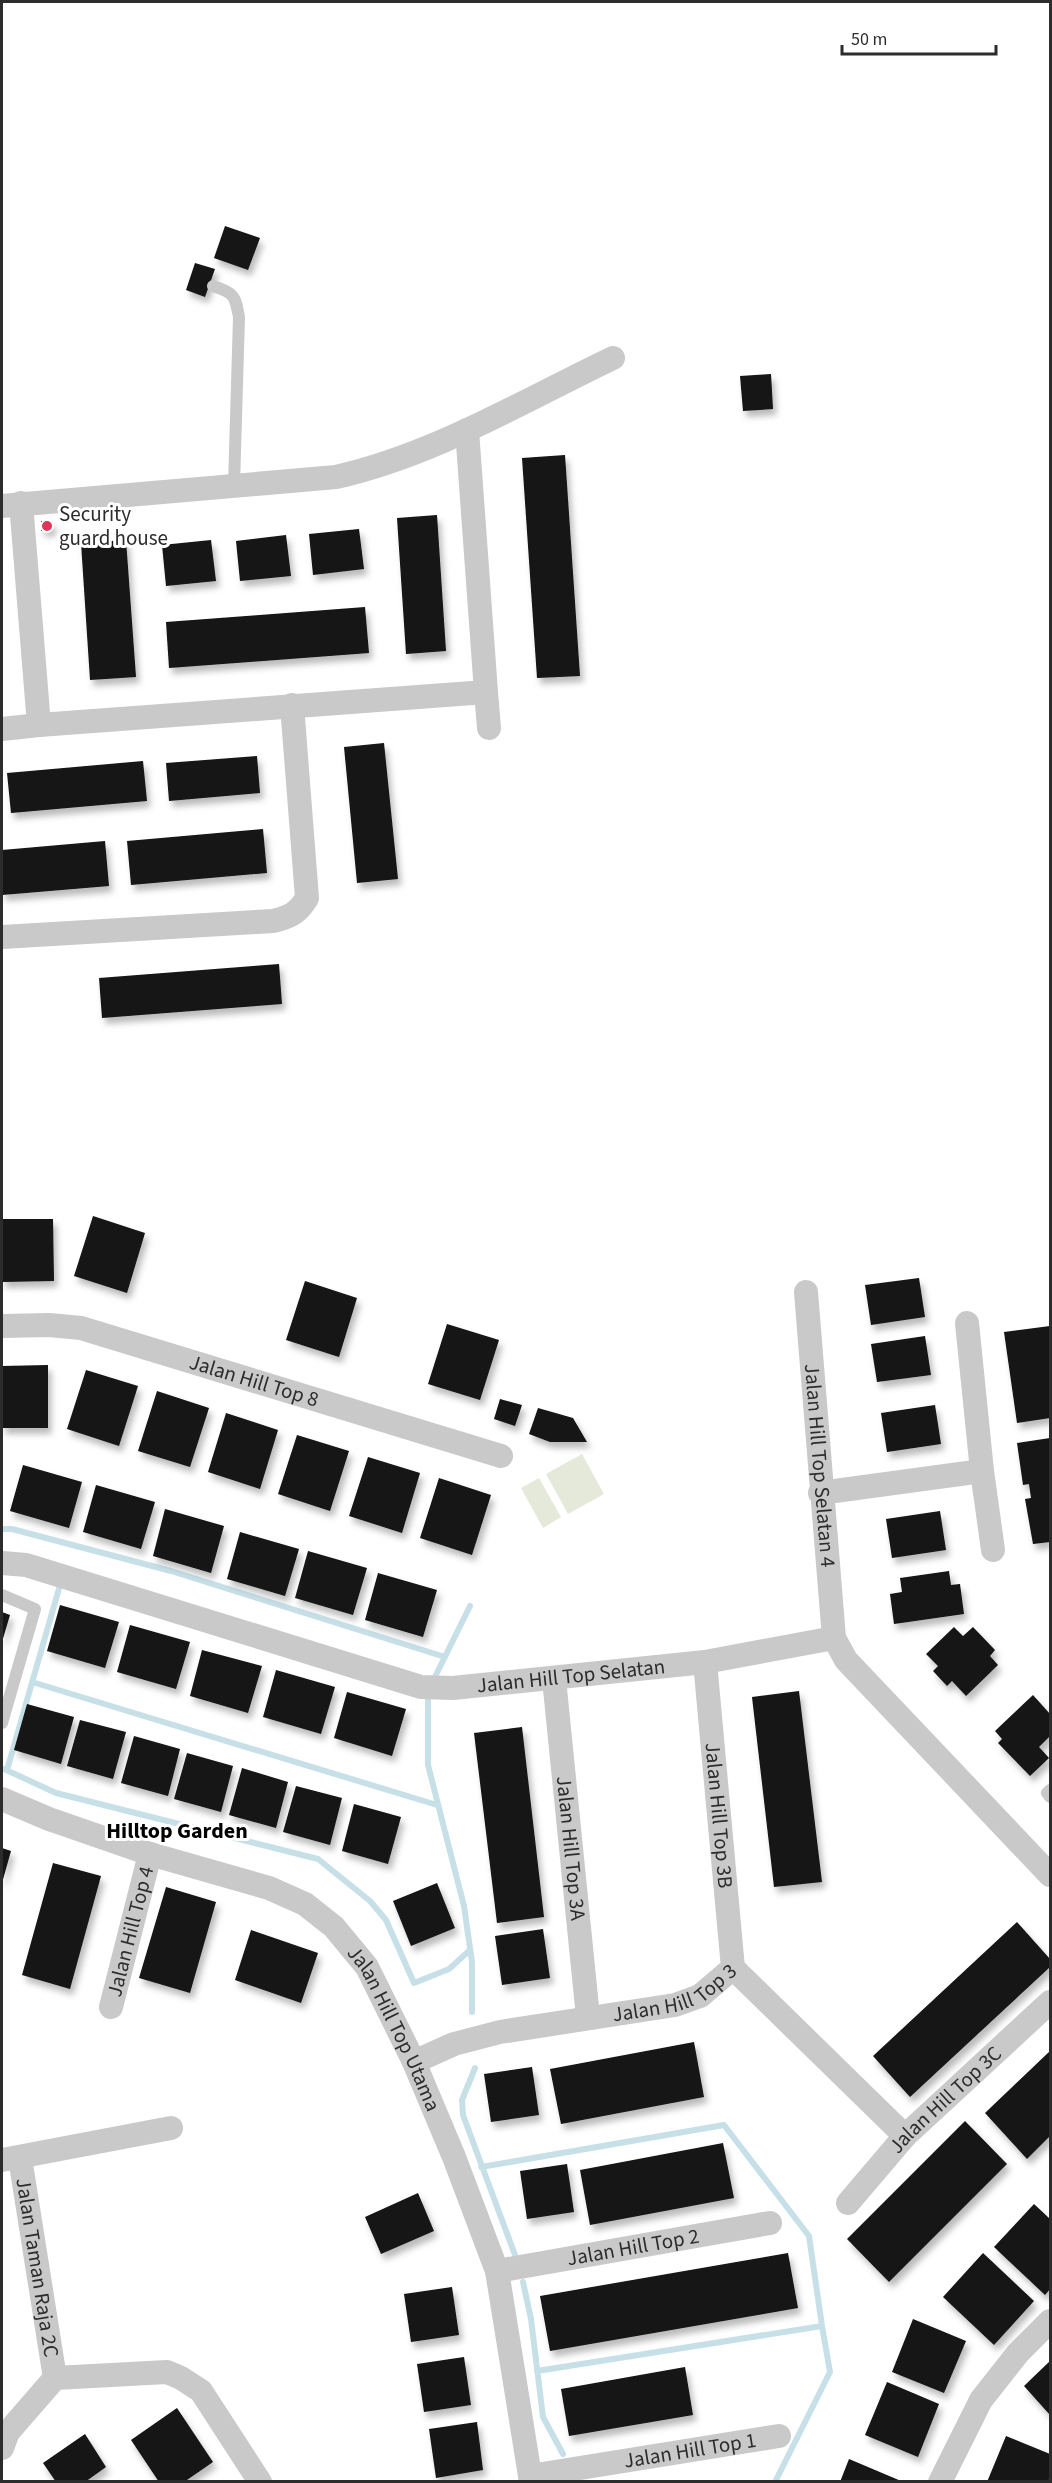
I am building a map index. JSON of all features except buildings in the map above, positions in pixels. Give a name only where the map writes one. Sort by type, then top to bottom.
[{"type":"street","points":[[39,725],[11,504],[336,477],[374,468],[467,430],[613,358]]},
{"type":"street","points":[[467,430],[489,728]]},
{"type":"street","points":[[2,729],[292,705],[486,692]]},
{"type":"street","points":[[2,937],[273,921],[288,918],[300,910],[307,898],[292,705]]},
{"type":"street","name":"Jalan Hill Top Selatan 4","points":[[806,1292],[820,1493],[834,1638]]},
{"type":"street","points":[[967,1323],[982,1471],[993,1550]]},
{"type":"street","name":"Jalan Hill Top 8","points":[[2,1326],[49,1325],[81,1328],[501,1456]]},
{"type":"street","points":[[820,1493],[982,1471]]},
{"type":"street","name":"Jalan Hill Top Selatan","points":[[2,1563],[26,1565],[422,1687],[453,1688],[705,1662],[834,1638]]},
{"type":"street","points":[[834,1638],[846,1660],[1050,1875]]},
{"type":"street","name":"Jalan Hill Top 3B","points":[[705,1662],[733,1968]]},
{"type":"street","name":"Jalan Hill Top 3A","points":[[554,1679],[588,2017]]},
{"type":"street","name":"Jalan Hill Top Utama","points":[[2,1798],[49,1819],[150,1854],[269,1888],[305,1904],[334,1927],[367,1967],[414,2062],[454,2157],[497,2271],[530,2479]]},
{"type":"street","name":"Jalan Hill Top 4","points":[[111,2007],[150,1854]]},
{"type":"street","name":"Jalan Hill Top 3","points":[[414,2062],[454,2044],[500,2032],[675,2005],[700,1996],[733,1968],[905,2136]]},
{"type":"street","name":"Jalan Hill Top 3C","points":[[848,2203],[905,2136],[1050,2002]]},
{"type":"street","name":"Jalan Taman Raja 2C","points":[[55,2378],[10,2159],[171,2128]]},
{"type":"street","name":"Jalan Hill Top 2","points":[[497,2271],[770,2223]]},
{"type":"street","points":[[940,2481],[981,2400],[1018,2353],[1050,2321]]},
{"type":"street","points":[[2,2448],[8,2432],[55,2378],[167,2372],[201,2391],[260,2481]]},
{"type":"street","name":"Jalan Hill Top 1","points":[[530,2479],[779,2436]]},
{"type":"lane","points":[[213,286],[229,291],[235,298],[239,317],[234,485]]},
{"type":"lane","points":[[2,1595],[35,1609],[2,1723]]},
{"type":"lane","points":[[1050,1790],[1047,1793],[1050,1797]]},
{"type":"shaded area","points":[[582,1454],[604,1494],[568,1514],[546,1474]]},
{"type":"shaded area","points":[[539,1478],[561,1517],[543,1528],[521,1488]]},
{"type":"waterway","points":[[2,1529],[12,1529],[171,1571],[445,1657]]},
{"type":"waterway","points":[[7,1770],[60,1585],[64,1586]]},
{"type":"waterway","points":[[433,1681],[470,1606]]},
{"type":"waterway","points":[[32,1682],[437,1805]]},
{"type":"waterway","points":[[424,1695],[428,1696],[428,1765],[464,1906],[472,1962],[472,2012]]},
{"type":"waterway","points":[[4,1769],[56,1793],[318,1859],[370,1901],[386,1920],[414,1983],[449,1969],[470,1950]]},
{"type":"waterway","points":[[475,2068],[462,2100],[463,2115],[515,2255]]},
{"type":"waterway","points":[[481,2167],[724,2125],[809,2236],[822,2326]]},
{"type":"waterway","points":[[523,2282],[531,2319],[543,2417],[563,2454]]},
{"type":"waterway","points":[[537,2371],[822,2326],[830,2372],[775,2482]]},
{"type":"place","name":"Security guard house","points":[[47,526]]},
{"type":"district","name":"Hilltop Garden","points":[[177,1830]]}]
